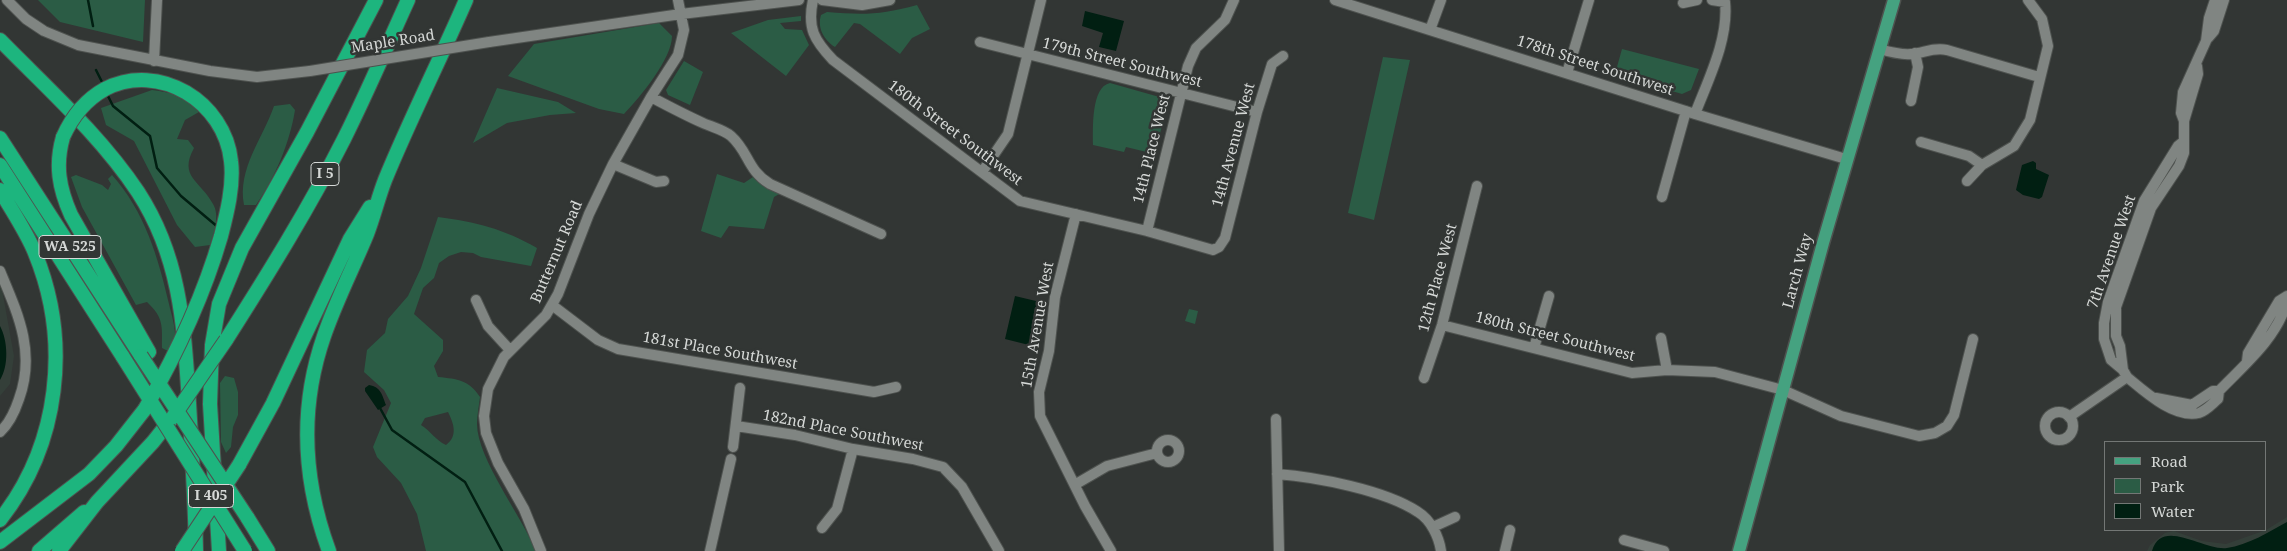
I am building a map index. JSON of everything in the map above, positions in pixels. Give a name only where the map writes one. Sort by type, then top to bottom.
[{"type":"highway","points":[[219,551],[210,404],[212,345],[219,304],[242,248],[307,132],[376,0]]},
{"type":"highway","name":"I 5","points":[[59,551],[97,502],[153,442],[172,418],[226,340],[270,271],[318,188],[344,138],[408,0]]},
{"type":"highway","points":[[330,551],[313,502],[308,468],[307,428],[312,385],[324,337],[386,180],[466,0]]},
{"type":"highway","points":[[0,40],[118,164],[147,208],[174,271],[183,319],[196,551]]},
{"type":"highway","points":[[0,542],[89,474],[116,446],[145,409],[189,326],[217,249],[226,216],[231,178],[228,148],[220,126],[199,100],[170,85],[144,80],[117,84],[96,94],[76,112],[63,137],[58,162],[62,194],[71,215],[145,354]]},
{"type":"highway","name":"WA 525","points":[[0,138],[145,354]]},
{"type":"highway","name":"WA 525","points":[[0,165],[177,441]]},
{"type":"highway","points":[[182,551],[239,465],[274,403],[350,239],[386,180]]},
{"type":"highway","points":[[0,190],[34,251],[43,273],[53,317],[56,359],[53,398],[45,434],[19,492],[0,520]]},
{"type":"highway","name":"I 405","points":[[145,354],[268,551]]},
{"type":"highway","name":"I 405","points":[[177,441],[245,551]]},
{"type":"highway","points":[[39,551],[76,517],[97,502]]},
{"type":"main road","name":"Larch Way","points":[[1739,551],[1846,159],[1894,0]]},
{"type":"street","name":"Maple Road","points":[[7,0],[26,19],[60,39],[78,45],[154,61],[257,77],[282,76],[488,42],[681,14],[799,0]]},
{"type":"street","points":[[154,61],[157,0]]},
{"type":"street","name":"Butternut Road","points":[[541,551],[524,509],[498,463],[484,425],[486,398],[491,380],[509,349],[546,315],[552,305],[589,214],[613,164],[651,96],[678,55],[684,30],[678,0]]},
{"type":"street","name":"180th Street Southwest","points":[[813,0],[811,29],[817,44],[832,60],[1020,201],[1147,231],[1213,250],[1219,247]]},
{"type":"street","points":[[822,0],[862,5],[890,0]]},
{"type":"street","points":[[982,172],[1008,134],[1041,0]]},
{"type":"street","name":"14th Place West","points":[[1147,231],[1188,66],[1196,48],[1225,20],[1234,0]]},
{"type":"street","name":"178th Street Southwest","points":[[1335,0],[1846,159]]},
{"type":"street","points":[[1430,30],[1441,0]]},
{"type":"street","points":[[1567,73],[1590,0]]},
{"type":"street","points":[[1683,4],[1697,0]]},
{"type":"street","points":[[1662,197],[1690,112],[1717,58],[1726,14],[1725,2],[1712,0]]},
{"type":"street","points":[[1967,180],[1982,165],[2014,146],[2024,133],[2030,120],[2048,46],[2042,19],[2028,0]]},
{"type":"street","name":"7th Avenue West","points":[[2215,0],[2209,18],[2206,41],[2197,66],[2189,76],[2183,92],[2181,113],[2184,121],[2184,142],[2178,146],[2144,201],[2108,302],[2104,323],[2104,339],[2110,360],[2156,398],[2192,405],[2213,391],[2219,390],[2247,361]]},
{"type":"street","name":"7th Avenue West","points":[[2206,41],[2214,31],[2224,0]]},
{"type":"street","name":"179th Street Southwest","points":[[980,42],[1257,112]]},
{"type":"street","points":[[1880,49],[1895,53],[1916,53],[1936,48],[2039,77]]},
{"type":"street","points":[[1911,101],[1918,67],[1916,53]]},
{"type":"street","name":"14th Avenue West","points":[[1219,247],[1225,238],[1257,112],[1272,64],[1283,56]]},
{"type":"street","points":[[651,96],[674,110],[730,135],[741,146],[758,177],[881,234]]},
{"type":"street","points":[[1921,142],[1969,156],[1982,165]]},
{"type":"street","points":[[613,164],[656,182],[664,181]]},
{"type":"street","name":"12th Place West","points":[[1424,378],[1442,325],[1477,186]]},
{"type":"street","name":"15th Avenue West","points":[[1076,214],[1055,298],[1049,351],[1040,392],[1040,416],[1108,548]]},
{"type":"street","points":[[0,271],[23,332],[27,359],[23,387],[18,403],[12,417],[0,432]]},
{"type":"street","points":[[1534,348],[1549,296]]},
{"type":"street","points":[[2247,361],[2248,353],[2280,301],[2287,296]]},
{"type":"street","points":[[476,300],[488,326],[509,349]]},
{"type":"street","points":[[2247,361],[2254,357],[2271,334],[2287,302]]},
{"type":"street","name":"181st Place Southwest","points":[[552,305],[598,340],[618,349],[874,392],[896,387]]},
{"type":"street","name":"180th Street Southwest","points":[[1442,325],[1632,373],[1667,370],[1715,372],[1783,390],[1841,416],[1919,436],[1935,433],[1947,426],[1954,416],[1973,339]]},
{"type":"street","points":[[1661,338],[1667,370]]},
{"type":"street","points":[[2069,417],[2125,374]]},
{"type":"street","points":[[732,447],[740,388]]},
{"type":"street","points":[[1276,419],[1279,551]]},
{"type":"street","name":"182nd Place Southwest","points":[[736,426],[796,435],[852,449],[913,459],[943,468],[962,488],[996,550]]},
{"type":"street","points":[[822,528],[837,509],[852,449]]},
{"type":"street","points":[[1076,484],[1107,466],[1157,452]]},
{"type":"street","points":[[710,551],[731,459]]},
{"type":"street","points":[[1277,474],[1312,478],[1372,493],[1403,504],[1420,512],[1433,527],[1441,551]]},
{"type":"street","points":[[1433,527],[1455,517]]},
{"type":"street","points":[[1505,551],[1510,530]]},
{"type":"street","points":[[1624,540],[1664,551]]},
{"type":"shaded area","points":[[0,278],[14,356],[10,384],[0,396]]},
{"type":"shaded area","points":[[2287,517],[2287,551],[2147,551],[2150,545],[2165,533],[2174,531],[2202,541],[2226,544],[2267,531]]},
{"type":"green space","points":[[38,0],[145,0],[143,42],[60,22]]},
{"type":"green space","points":[[917,5],[930,29],[912,38],[900,54],[860,24],[854,23],[835,47],[822,33],[821,15],[827,12],[872,13],[893,11]]},
{"type":"green space","points":[[801,16],[801,21],[780,23],[785,29],[802,30],[809,45],[786,76],[731,33],[768,20]]},
{"type":"green space","points":[[659,23],[672,36],[667,56],[646,88],[624,114],[599,109],[508,76],[534,44]]},
{"type":"green space","points":[[1622,49],[1699,69],[1691,90],[1682,94],[1615,74]]},
{"type":"green space","points":[[1383,57],[1410,60],[1374,220],[1348,213]]},
{"type":"green space","points":[[684,61],[703,72],[690,105],[668,95],[666,90]]},
{"type":"green space","points":[[1110,83],[1163,98],[1167,105],[1155,154],[1126,147],[1124,152],[1093,145],[1093,119],[1096,100],[1099,92]]},
{"type":"green space","points":[[497,88],[558,102],[576,113],[550,115],[507,123],[473,143]]},
{"type":"green space","points":[[152,90],[184,98],[199,112],[185,120],[177,139],[188,140],[194,148],[190,158],[190,172],[215,208],[216,224],[210,245],[195,247],[177,225],[134,141],[106,125],[101,108]]},
{"type":"green space","points":[[290,104],[295,110],[293,122],[275,172],[256,205],[244,205],[244,179],[252,154],[274,106]]},
{"type":"green space","points":[[717,174],[744,183],[753,177],[761,184],[781,193],[774,197],[764,229],[729,226],[721,238],[701,231]]},
{"type":"green space","points":[[76,175],[102,185],[108,190],[111,184],[108,179],[112,175],[142,220],[155,252],[174,325],[175,338],[168,351],[162,348],[162,328],[157,313],[147,302],[136,305],[82,207],[71,177]]},
{"type":"green space","points":[[438,217],[489,227],[525,241],[537,248],[531,266],[481,257],[473,253],[461,252],[449,256],[439,263],[434,278],[423,288],[414,314],[443,340],[443,351],[434,366],[438,377],[462,381],[472,387],[480,397],[477,424],[484,453],[536,551],[426,551],[417,514],[401,483],[377,457],[373,447],[391,403],[384,390],[364,372],[367,350],[385,333],[388,319],[408,296],[421,268]],"holes":[[[448,412],[454,430],[452,438],[446,445],[421,425],[425,418]]]},
{"type":"green space","points":[[1189,309],[1198,311],[1195,324],[1185,321]]},
{"type":"green space","points":[[225,376],[234,378],[238,392],[238,415],[233,427],[231,447],[226,453],[221,442],[220,383]]},
{"type":"water","points":[[1085,11],[1124,21],[1116,51],[1099,47],[1103,33],[1082,26]]},
{"type":"water","points":[[2033,161],[2036,163],[2036,169],[2049,175],[2042,197],[2039,199],[2023,195],[2016,190],[2022,165]]},
{"type":"water","points":[[1015,296],[1040,302],[1037,347],[1005,339]]},
{"type":"water","points":[[0,326],[5,339],[6,361],[0,380]]},
{"type":"water","points":[[369,385],[379,390],[386,405],[378,410],[365,391],[365,388]]},
{"type":"water","points":[[2287,522],[2287,551],[2152,551],[2157,541],[2165,537],[2174,536],[2217,548],[2227,548],[2258,538]]},
{"type":"waterway","points":[[88,0],[93,26]]},
{"type":"waterway","points":[[96,70],[103,84]]},
{"type":"waterway","points":[[107,94],[113,106],[150,136],[157,168],[181,196],[219,228]]},
{"type":"waterway","points":[[380,408],[392,430],[465,482],[502,551]]}]
